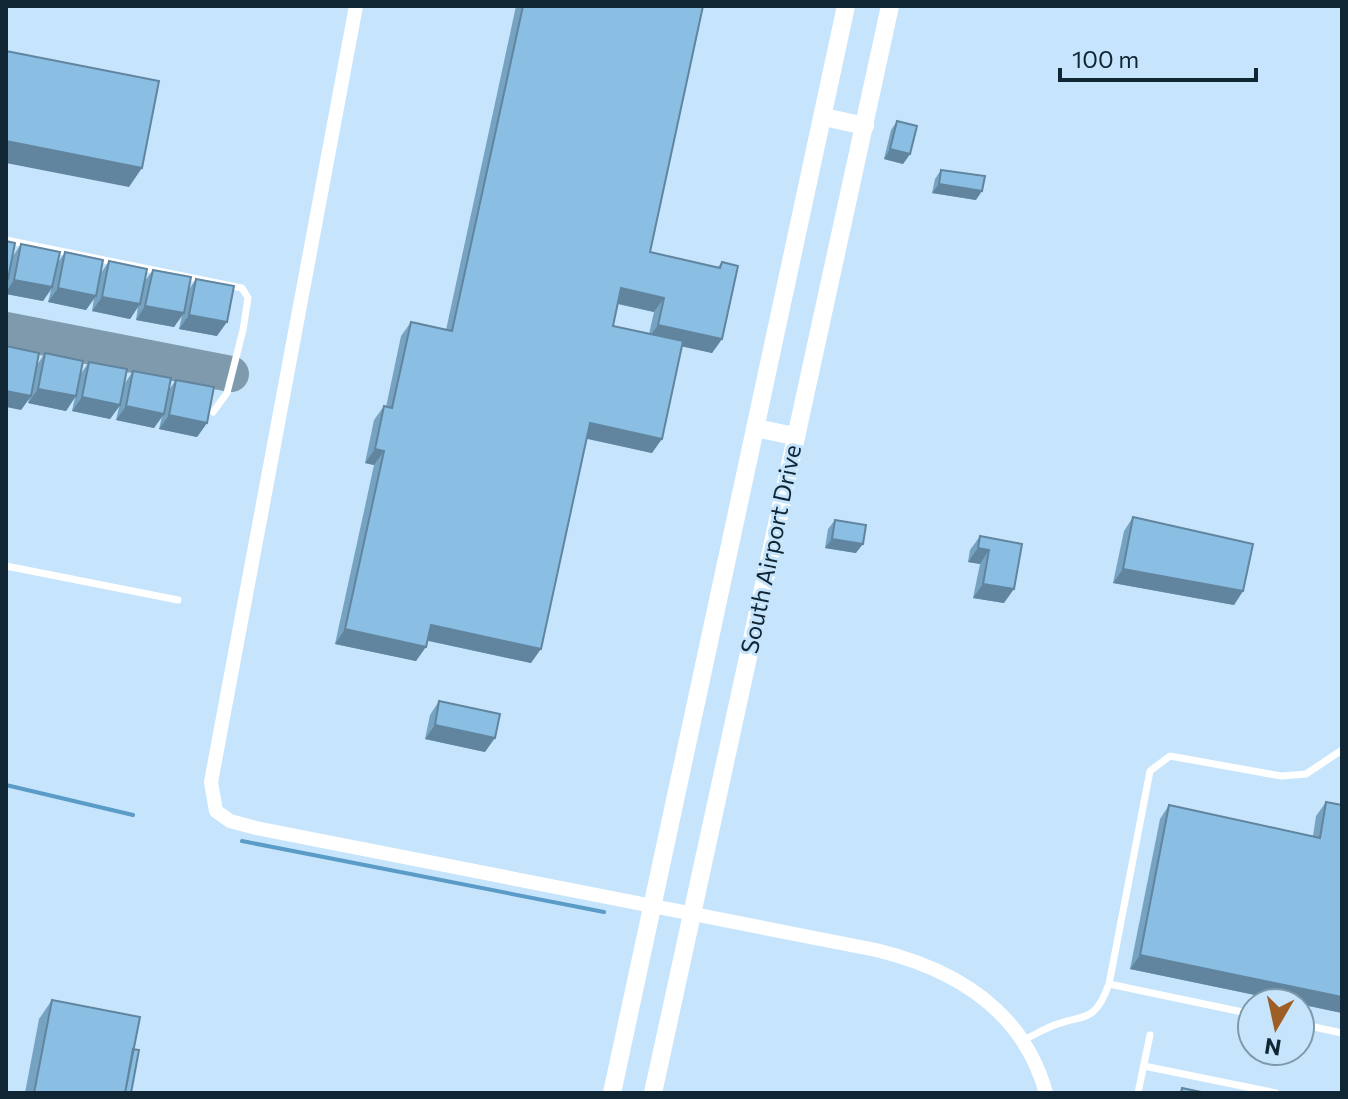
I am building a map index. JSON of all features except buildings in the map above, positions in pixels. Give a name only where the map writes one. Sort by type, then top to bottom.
[{"type":"main road","name":"South Airport Drive","points":[[612,1093],[655,906],[846,6]]},
{"type":"main road","name":"South Airport Drive","points":[[653,1093],[890,6]]},
{"type":"main road","points":[[824,117],[865,126]]},
{"type":"main road","points":[[756,428],[794,436]]},
{"type":"street","points":[[356,6],[211,782],[212,804],[224,818],[245,826],[655,906],[923,963],[963,982],[986,999],[1023,1040],[1046,1093]]},
{"type":"lane","points":[[6,240],[242,288],[248,298],[243,330],[227,393],[213,412]]},
{"type":"lane","points":[[6,566],[178,600]]},
{"type":"lane","points":[[1023,1040],[1054,1025],[1080,1021],[1093,1013],[1109,984],[1150,771],[1170,756],[1281,776],[1306,774],[1342,750]]},
{"type":"lane","points":[[1109,984],[1236,1011]]},
{"type":"lane","points":[[1316,1027],[1342,1033]]},
{"type":"lane","points":[[1138,1093],[1150,1035]]},
{"type":"lane","points":[[1144,1066],[1276,1093]]},
{"type":"waterway","points":[[6,785],[133,815]]},
{"type":"waterway","points":[[242,841],[604,912]]},
{"type":"taxiway","points":[[6,330],[231,374]]}]
